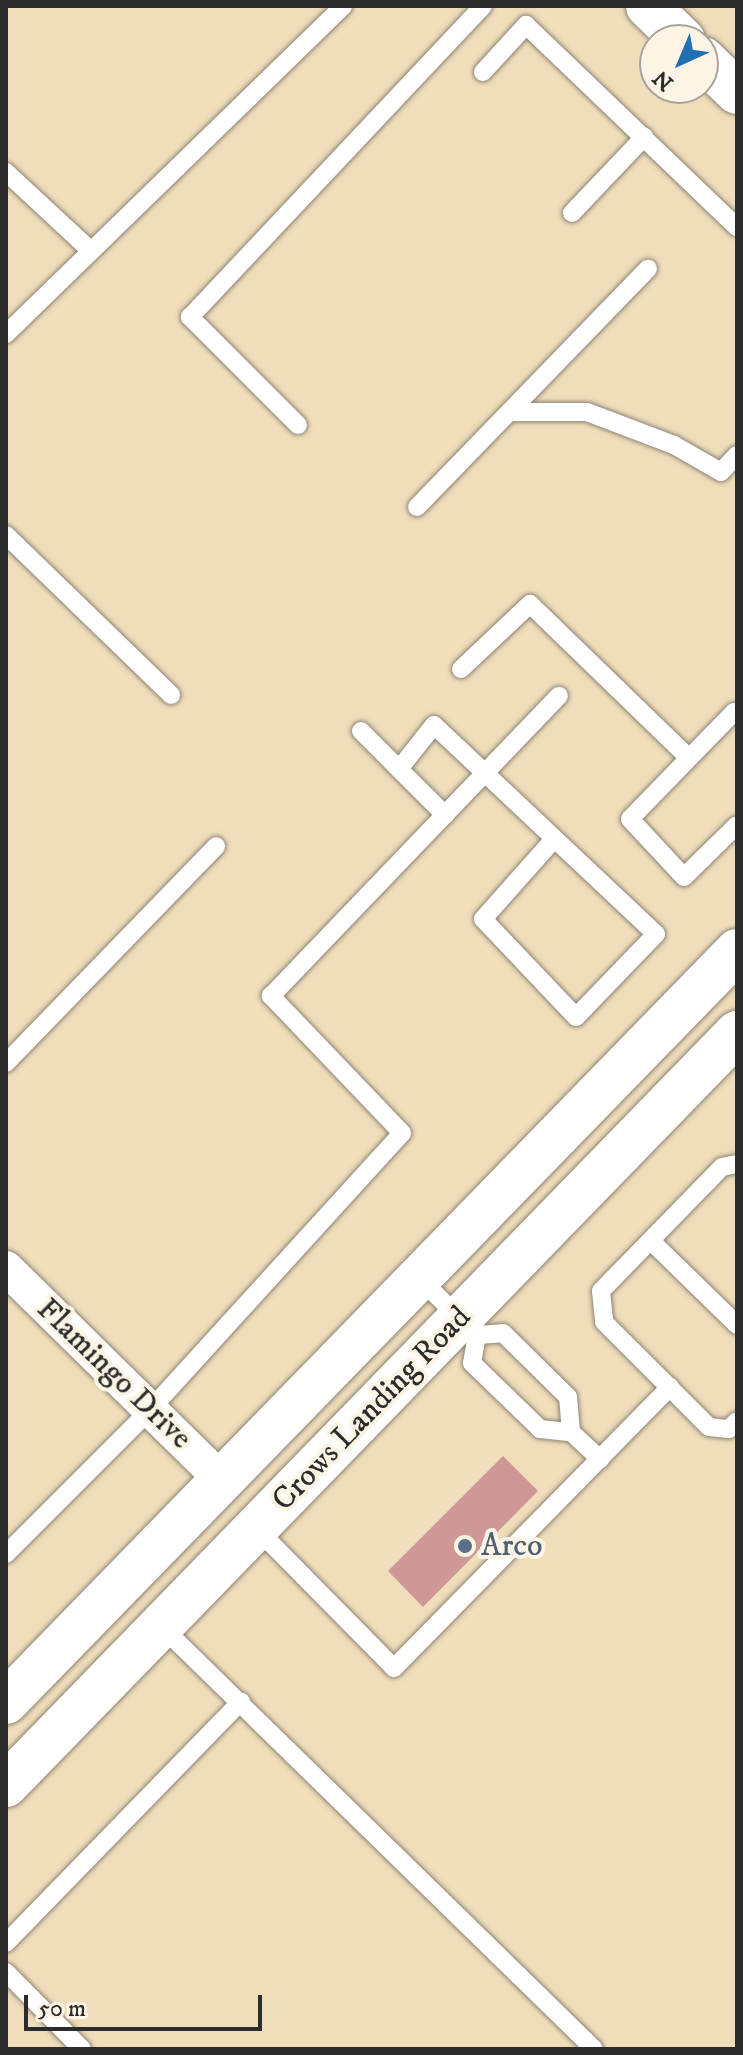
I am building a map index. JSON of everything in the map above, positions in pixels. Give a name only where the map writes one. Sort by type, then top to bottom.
[{"type":"main road","points":[[648,6],[667,24]]},
{"type":"main road","points":[[719,75],[737,92]]},
{"type":"main road","name":"Crows Landing Road","points":[[6,1702],[737,951]]},
{"type":"main road","name":"Crows Landing Road","points":[[6,1785],[257,1529],[468,1326],[737,1033]]},
{"type":"main road","points":[[163,1628],[154,1607],[160,1587],[186,1552],[215,1487]]},
{"type":"street","name":"Flamingo Drive","points":[[6,1268],[150,1410],[215,1487]]},
{"type":"lane","points":[[6,334],[343,6]]},
{"type":"lane","points":[[298,425],[190,317],[483,6]]},
{"type":"lane","points":[[483,72],[526,25],[737,227]]},
{"type":"lane","points":[[572,213],[644,137]]},
{"type":"lane","points":[[6,172],[91,251]]},
{"type":"lane","points":[[417,507],[648,269]]},
{"type":"lane","points":[[509,412],[587,412],[674,445],[721,472],[737,455]]},
{"type":"lane","points":[[6,535],[171,695]]},
{"type":"lane","points":[[461,669],[530,604],[689,758]]},
{"type":"lane","points":[[6,1554],[150,1410],[402,1133],[271,996],[559,696]]},
{"type":"lane","points":[[737,715],[734,712],[630,819],[684,877],[737,825]]},
{"type":"lane","points":[[399,769],[434,725],[656,934],[576,1017],[483,919],[554,839]]},
{"type":"lane","points":[[361,731],[445,815]]},
{"type":"lane","points":[[6,1063],[216,846]]},
{"type":"lane","points":[[737,1164],[722,1167],[601,1291],[604,1322],[709,1427],[729,1429],[737,1421]]},
{"type":"lane","points":[[651,1241],[737,1325]]},
{"type":"lane","points":[[419,1278],[468,1326],[503,1333],[568,1397],[571,1432]]},
{"type":"lane","points":[[468,1326],[472,1363],[540,1429],[571,1432],[600,1459]]},
{"type":"lane","points":[[257,1529],[394,1668],[670,1387]]},
{"type":"lane","points":[[163,1628],[594,2049]]},
{"type":"lane","points":[[6,1943],[241,1701]]},
{"type":"lane","points":[[6,1972],[82,2049]]},
{"type":"building","points":[[503,1456],[538,1491],[423,1607],[388,1571]]},
{"type":"place","name":"Arco","points":[[465,1546]]}]
